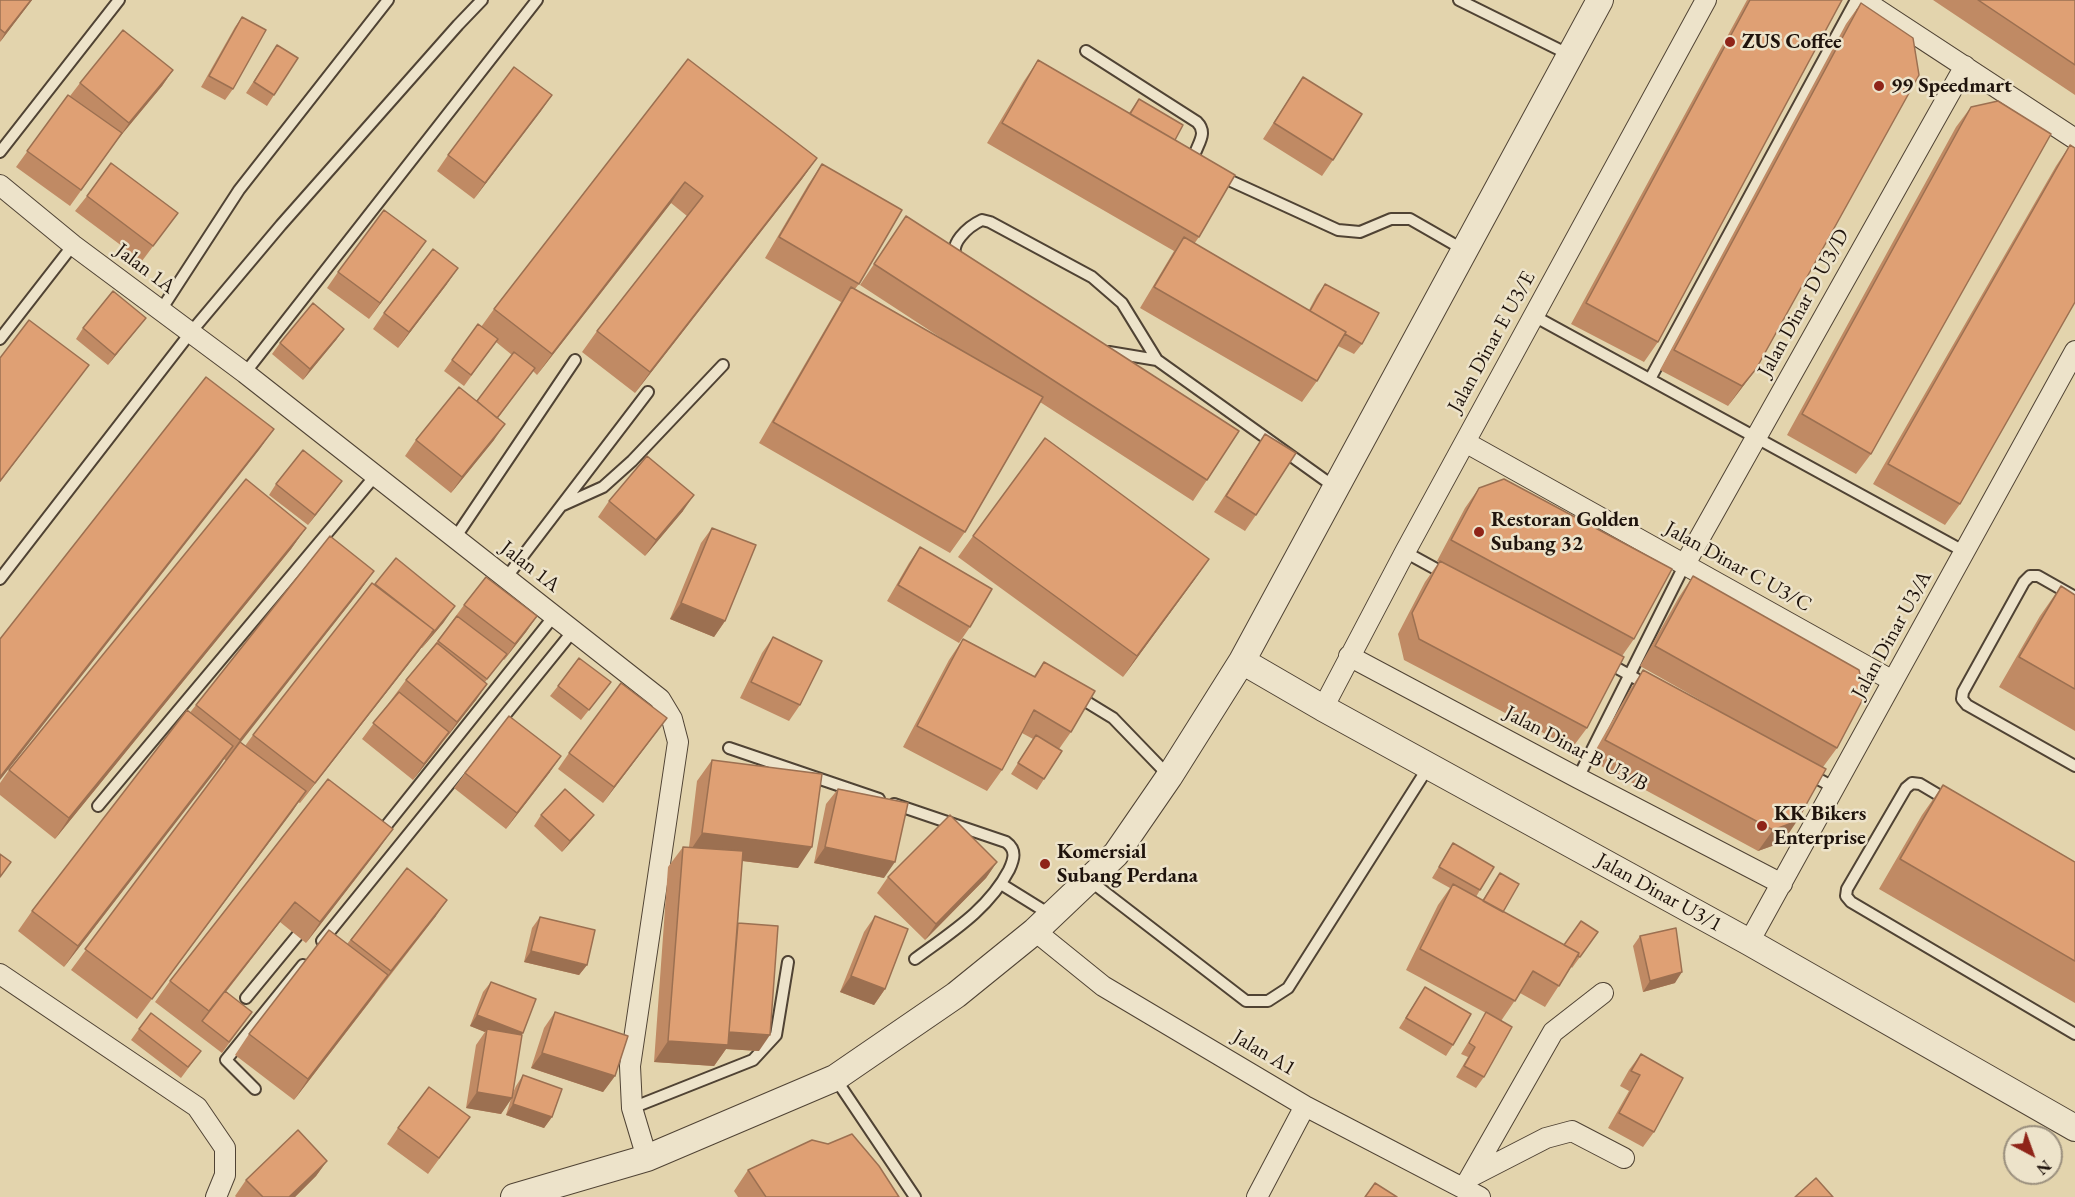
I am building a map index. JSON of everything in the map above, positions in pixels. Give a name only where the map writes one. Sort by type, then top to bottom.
[{"type":"street","points":[[514,1197],[647,1158],[835,1078],[956,995],[1043,923],[1116,854],[1169,777],[1242,661],[1600,0]]},
{"type":"street","name":"Jalan Dinar E U3/E","points":[[1323,708],[1405,552],[1706,0]]},
{"type":"street","points":[[1863,0],[2075,139]]},
{"type":"street","name":"Jalan Dinar D U3/D","points":[[1685,564],[1965,66]]},
{"type":"street","name":"Jalan 1A","points":[[0,186],[73,245],[245,373],[660,699],[672,719],[678,742],[630,1066],[632,1108],[647,1158]]},
{"type":"street","name":"Jalan Dinar U3/A","points":[[1749,942],[2075,351]]},
{"type":"street","name":"Jalan Dinar C U3/C","points":[[1465,442],[1893,681]]},
{"type":"street","name":"Jalan Dinar B U3/B","points":[[1350,656],[1782,884]]},
{"type":"street","name":"Jalan Dinar U3/1","points":[[1242,661],[1323,708],[1749,942],[2075,1128]]},
{"type":"street","name":"Jalan A1","points":[[1043,923],[1103,986],[1305,1106],[1472,1187]]},
{"type":"street","points":[[0,974],[196,1107],[225,1148],[225,1175],[216,1197]]},
{"type":"street","points":[[1472,1187],[1553,1032],[1603,993]]},
{"type":"street","points":[[1257,1197],[1305,1106]]},
{"type":"street","points":[[1472,1187],[1546,1138],[1572,1131],[1624,1158]]},
{"type":"lane","points":[[0,152],[119,0]]},
{"type":"lane","points":[[161,310],[239,190],[388,0]]},
{"type":"lane","points":[[0,579],[190,332],[281,225],[482,0]]},
{"type":"lane","points":[[245,373],[537,0]]},
{"type":"lane","points":[[1459,0],[1570,56]]},
{"type":"lane","points":[[1650,379],[1856,0]]},
{"type":"lane","points":[[1086,51],[1197,122],[1203,133],[1194,156],[1196,163],[1207,170],[1338,230],[1360,232],[1391,219],[1410,219],[1464,250]]},
{"type":"lane","points":[[970,268],[956,258],[955,246],[967,229],[982,220],[990,222],[1092,277],[1122,303],[1157,360],[1336,488]]},
{"type":"lane","points":[[0,339],[73,245]]},
{"type":"lane","points":[[1534,316],[1965,552]]},
{"type":"lane","points":[[1097,348],[1114,354],[1157,360]]},
{"type":"lane","points":[[455,538],[574,360]]},
{"type":"lane","points":[[562,505],[603,488],[632,461],[723,364]]},
{"type":"lane","points":[[506,578],[648,392]]},
{"type":"lane","points":[[98,806],[375,476]]},
{"type":"lane","points":[[1405,552],[1456,580]]},
{"type":"lane","points":[[1578,778],[1685,564]]},
{"type":"lane","points":[[2075,597],[2038,576],[2030,576],[2024,582],[1968,682],[1962,699],[1967,705],[2075,766]]},
{"type":"lane","points":[[374,840],[554,616]]},
{"type":"lane","points":[[315,951],[573,631]]},
{"type":"lane","points":[[1599,658],[1660,692]]},
{"type":"lane","points":[[1075,695],[1113,718],[1169,777]]},
{"type":"lane","points":[[729,748],[1006,842],[1012,846],[1013,860],[1001,884],[986,903],[964,923],[915,958]]},
{"type":"lane","points":[[1794,765],[1835,788]]},
{"type":"lane","points":[[1089,879],[1246,1001],[1268,1001],[1288,988],[1429,766]]},
{"type":"lane","points":[[1961,808],[1920,784],[1912,783],[1906,788],[1859,868],[1847,889],[1846,896],[1851,902],[2075,1034]]},
{"type":"lane","points":[[1001,884],[1043,923]]},
{"type":"lane","points":[[246,998],[314,915]]},
{"type":"lane","points":[[255,1089],[226,1060],[307,960]]},
{"type":"lane","points":[[632,1108],[753,1060],[776,1035],[788,962]]},
{"type":"lane","points":[[835,1078],[915,1197]]},
{"type":"building","points":[[0,0],[31,0],[5,33],[0,29]]},
{"type":"building","points":[[1750,0],[1842,0],[1658,342],[1586,303]]},
{"type":"building","points":[[1978,0],[2075,0],[2075,65]]},
{"type":"building","points":[[1861,3],[1913,38],[1919,75],[1756,369],[1742,386],[1674,350]]},
{"type":"building","points":[[242,17],[266,30],[233,89],[209,76]]},
{"type":"building","points":[[123,30],[173,70],[129,123],[80,83]]},
{"type":"building","points":[[277,45],[298,58],[274,95],[254,82]]},
{"type":"building","points":[[688,59],[817,158],[650,372],[597,331],[703,196],[685,182],[552,354],[494,309]]},
{"type":"building","points":[[1038,60],[1235,175],[1199,237],[1002,123]]},
{"type":"building","points":[[514,67],[552,95],[485,183],[448,155]]},
{"type":"building","points":[[1303,77],[1362,114],[1333,160],[1274,123]]},
{"type":"building","points":[[68,95],[122,133],[81,190],[27,151]]},
{"type":"building","points":[[1139,99],[1183,125],[1175,140],[1130,114]]},
{"type":"building","points":[[1998,101],[2051,134],[1871,454],[1802,414],[1971,107]]},
{"type":"building","points":[[2070,145],[2075,148],[2075,302],[1960,504],[1888,464]]},
{"type":"building","points":[[111,163],[178,213],[153,246],[87,196]]},
{"type":"building","points":[[822,164],[902,210],[859,284],[779,237]]},
{"type":"building","points":[[384,210],[426,241],[380,303],[338,272]]},
{"type":"building","points":[[906,216],[1239,431],[1207,480],[874,264]]},
{"type":"building","points":[[1184,237],[1346,332],[1317,381],[1154,287]]},
{"type":"building","points":[[433,249],[458,268],[409,332],[384,313]]},
{"type":"building","points":[[1325,284],[1379,313],[1362,344],[1310,311]]},
{"type":"building","points":[[851,287],[1043,397],[965,532],[773,422]]},
{"type":"building","points":[[113,291],[146,318],[115,355],[83,328]]},
{"type":"building","points":[[313,303],[344,329],[310,369],[280,343]]},
{"type":"building","points":[[29,320],[89,365],[0,481],[0,358]]},
{"type":"building","points":[[478,324],[498,339],[471,375],[452,360]]},
{"type":"building","points":[[514,352],[535,368],[497,418],[477,401]]},
{"type":"building","points":[[206,377],[274,429],[0,777],[0,639]]},
{"type":"building","points":[[459,387],[505,424],[462,477],[416,440]]},
{"type":"building","points":[[1265,434],[1296,453],[1256,515],[1226,496]]},
{"type":"building","points":[[1045,438],[1209,559],[1137,656],[973,536]]},
{"type":"building","points":[[303,450],[342,481],[315,515],[276,484]]},
{"type":"building","points":[[647,456],[694,495],[656,540],[609,501]]},
{"type":"building","points":[[246,479],[306,528],[69,818],[9,770]]},
{"type":"building","points":[[1504,479],[1672,569],[1634,639],[1451,540],[1479,488]]},
{"type":"building","points":[[712,528],[756,545],[725,621],[681,603]]},
{"type":"building","points":[[330,536],[374,571],[240,740],[196,705]]},
{"type":"building","points":[[920,547],[992,589],[970,627],[898,585]]},
{"type":"building","points":[[396,558],[455,606],[433,633],[434,630],[375,584]]},
{"type":"building","points":[[1440,561],[1624,657],[1587,728],[1419,639],[1412,613]]},
{"type":"building","points":[[1693,576],[1859,670],[1865,695],[1837,748],[1655,646]]},
{"type":"building","points":[[486,577],[537,616],[515,644],[464,605]]},
{"type":"building","points":[[372,583],[434,630],[315,783],[253,735]]},
{"type":"building","points":[[2061,586],[2075,595],[2075,689],[2019,657]]},
{"type":"building","points":[[457,616],[507,654],[487,679],[438,641]]},
{"type":"building","points":[[773,637],[822,661],[800,705],[751,682]]},
{"type":"building","points":[[963,639],[1035,677],[1044,662],[1095,691],[1071,732],[1034,710],[1002,770],[917,726]]},
{"type":"building","points":[[437,643],[487,684],[457,722],[406,680]]},
{"type":"building","points":[[579,658],[611,682],[589,710],[558,686]]},
{"type":"building","points":[[1643,670],[1826,769],[1797,821],[1773,830],[1605,740]]},
{"type":"building","points":[[621,683],[667,718],[614,787],[569,753]]},
{"type":"building","points":[[399,692],[449,732],[424,764],[373,723]]},
{"type":"building","points":[[187,710],[233,746],[78,946],[32,911]]},
{"type":"building","points":[[509,716],[561,756],[517,813],[465,773]]},
{"type":"building","points":[[1036,735],[1062,751],[1044,779],[1018,763]]},
{"type":"building","points":[[240,742],[306,791],[152,999],[85,949]]},
{"type":"building","points":[[712,760],[822,774],[812,847],[702,833]]},
{"type":"building","points":[[328,779],[393,829],[320,922],[295,902],[209,1011],[170,981]]},
{"type":"building","points":[[1943,785],[2075,862],[2075,961],[1900,859]]},
{"type":"building","points":[[565,789],[594,815],[570,841],[541,815]]},
{"type":"building","points":[[838,789],[908,803],[895,862],[825,847]]},
{"type":"building","points":[[950,815],[997,862],[936,924],[888,877]]},
{"type":"building","points":[[1453,843],[1494,867],[1480,890],[1439,867]]},
{"type":"building","points":[[683,847],[743,851],[728,1045],[668,1041]]},
{"type":"building","points":[[0,854],[11,862],[0,877]]},
{"type":"building","points":[[407,868],[447,900],[391,971],[351,940]]},
{"type":"building","points":[[1500,873],[1519,884],[1503,912],[1483,901]]},
{"type":"building","points":[[1453,884],[1579,953],[1559,986],[1533,971],[1515,1001],[1420,949]]},
{"type":"building","points":[[875,916],[908,929],[885,989],[851,976]]},
{"type":"building","points":[[540,917],[595,930],[587,965],[531,951]]},
{"type":"building","points":[[1581,921],[1598,932],[1580,957],[1579,953],[1564,945]]},
{"type":"building","points":[[738,923],[778,926],[770,1035],[729,1032]]},
{"type":"building","points":[[1676,928],[1682,972],[1650,981],[1640,936]]},
{"type":"building","points":[[329,930],[388,975],[308,1079],[249,1034]]},
{"type":"building","points":[[491,982],[536,999],[523,1033],[477,1015]]},
{"type":"building","points":[[1425,987],[1471,1014],[1453,1045],[1406,1018]]},
{"type":"building","points":[[225,991],[252,1012],[229,1042],[202,1021]]},
{"type":"building","points":[[555,1012],[628,1036],[615,1076],[542,1053]]},
{"type":"building","points":[[1486,1012],[1512,1027],[1484,1077],[1464,1066],[1475,1047],[1469,1043]]},
{"type":"building","points":[[151,1013],[201,1051],[188,1067],[139,1029]]},
{"type":"building","points":[[487,1029],[522,1035],[512,1098],[477,1092]]},
{"type":"building","points":[[1641,1054],[1683,1078],[1654,1132],[1619,1113],[1640,1075],[1631,1071]]},
{"type":"building","points":[[523,1075],[562,1089],[552,1117],[513,1104]]},
{"type":"building","points":[[429,1087],[470,1117],[439,1158],[398,1128]]},
{"type":"building","points":[[298,1130],[327,1161],[289,1197],[263,1197],[246,1180]]},
{"type":"building","points":[[852,1134],[879,1166],[899,1197],[766,1197],[748,1170],[812,1140],[828,1144]]},
{"type":"building","points":[[1816,1178],[1833,1197],[1795,1197]]},
{"type":"building","points":[[1375,1183],[1397,1197],[1365,1197]]},
{"type":"place","name":"ZUS Coffee","points":[[1730,42]]},
{"type":"place","name":"99 Speedmart","points":[[1879,86]]},
{"type":"place","name":"Restoran Golden Subang 32","points":[[1479,532]]},
{"type":"place","name":"KK Bikers Enterprise","points":[[1762,826]]},
{"type":"place","name":"Komersial Subang Perdana","points":[[1045,864]]}]
